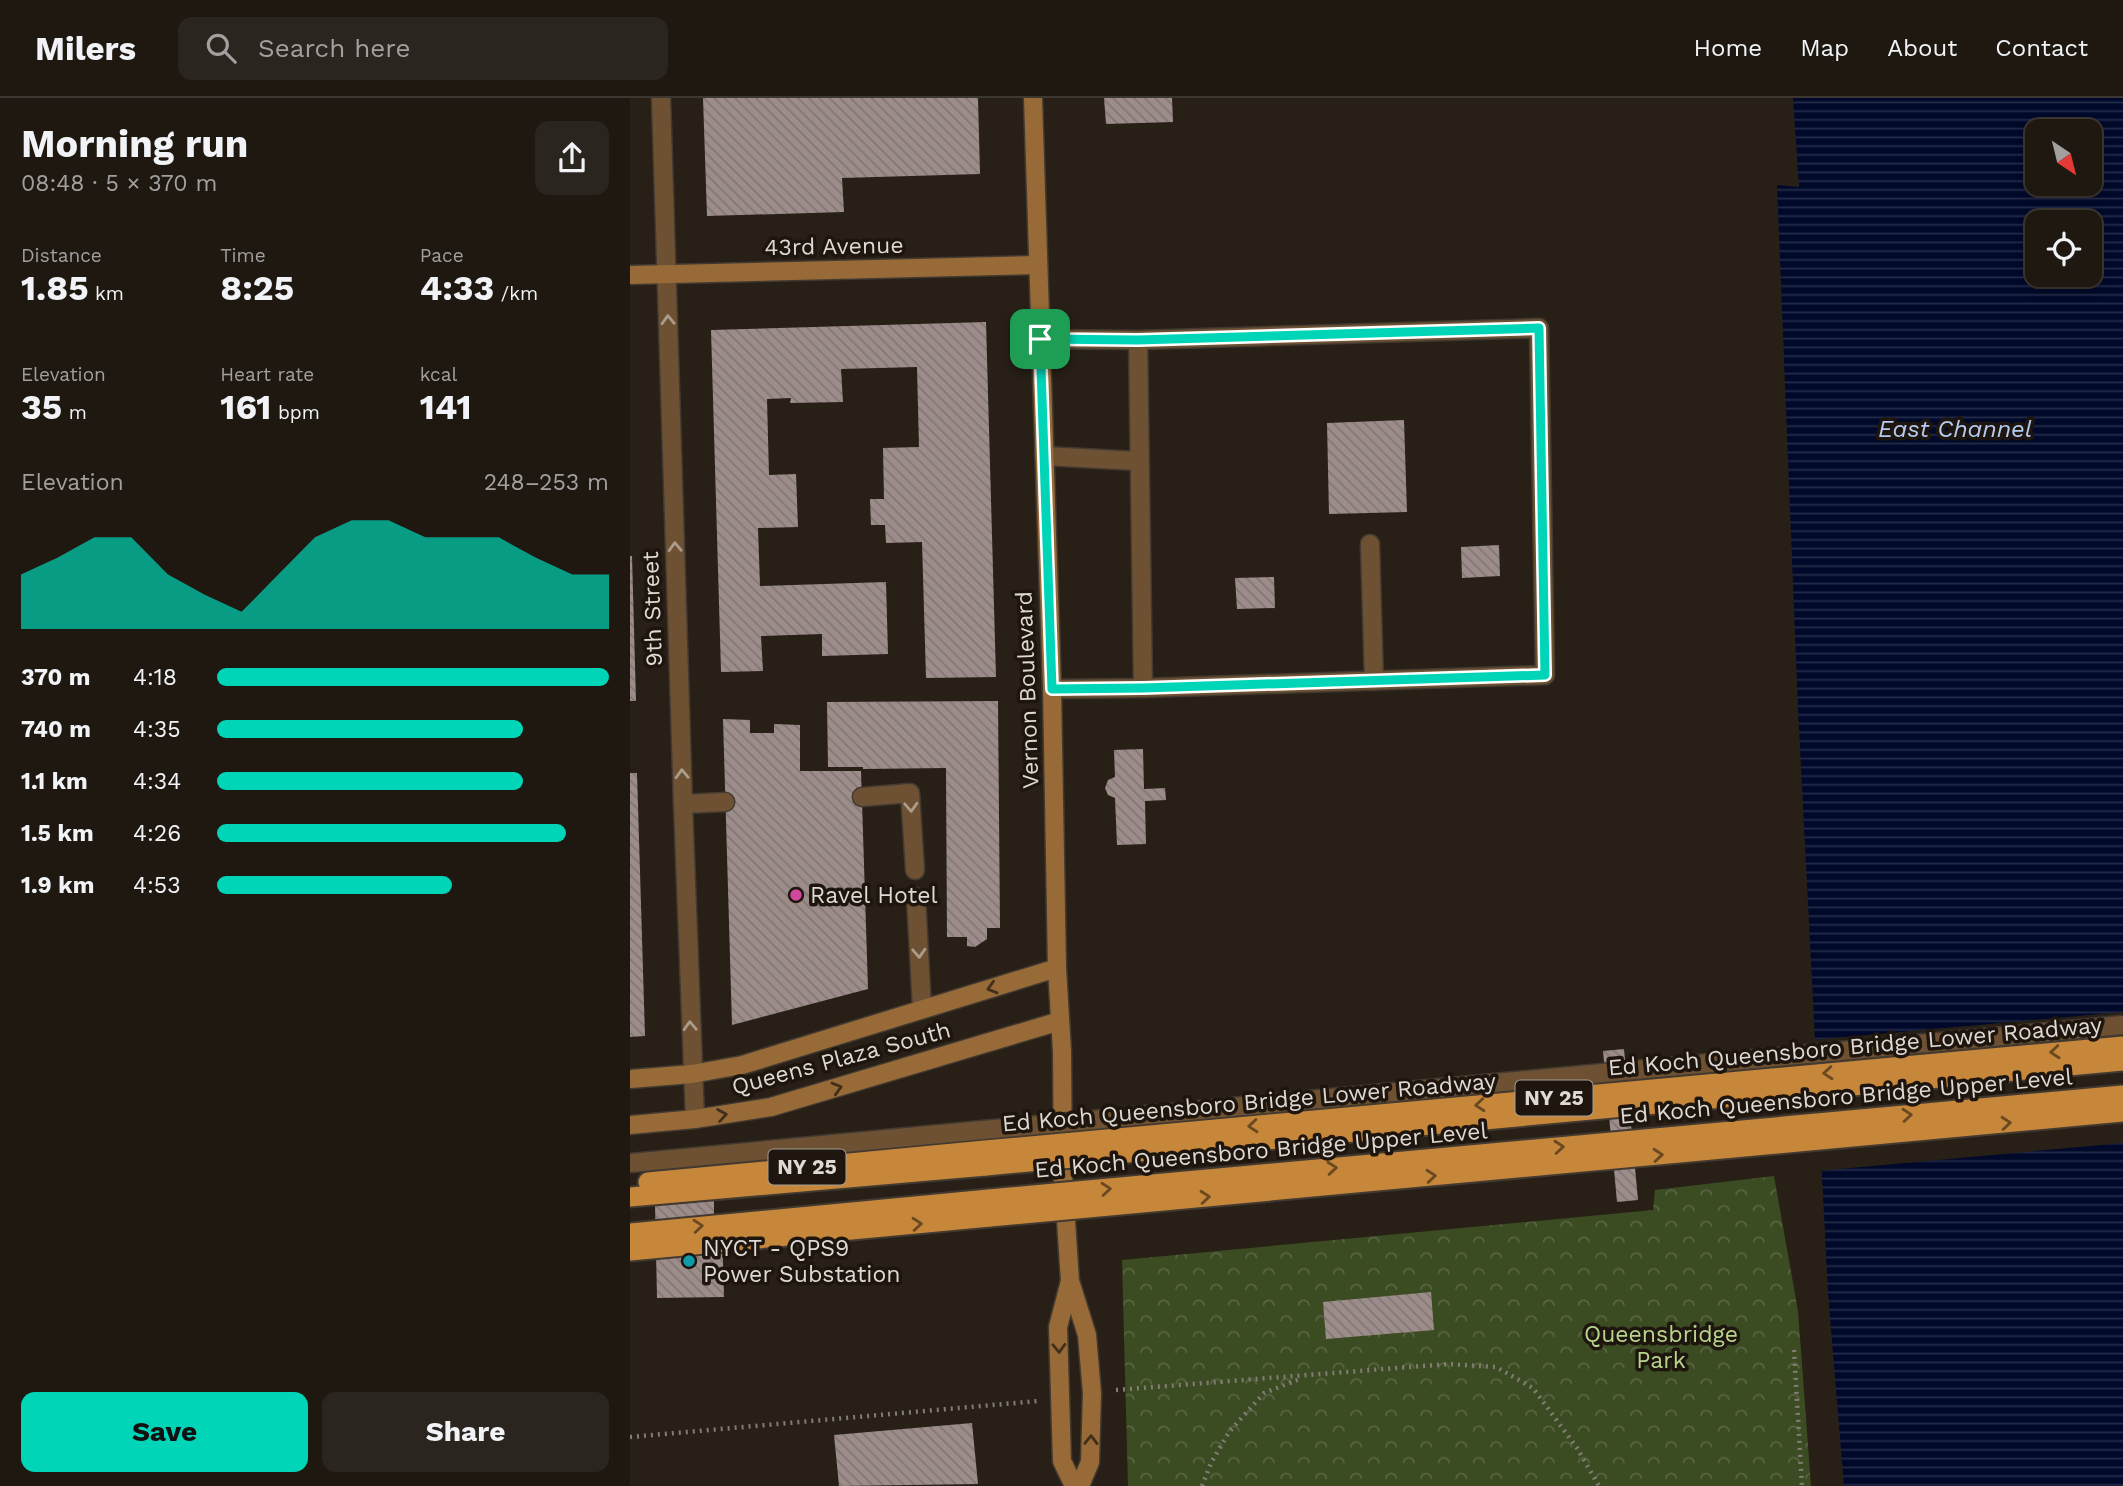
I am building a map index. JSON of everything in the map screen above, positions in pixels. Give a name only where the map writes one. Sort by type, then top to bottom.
[{"type":"highway","name":"Ed Koch Queensboro Bridge Lower Roadway","points":[[630,1183],[2123,1046]]},
{"type":"highway","name":"Ed Koch Queensboro Bridge Upper Level","points":[[630,1196],[986,1166],[2123,1061]]},
{"type":"highway","name":"Ed Koch Queensboro Bridge Upper Level","points":[[990,1208],[2123,1095]]},
{"type":"highway","points":[[630,1233],[990,1208],[2123,1112]]},
{"type":"highway","points":[[630,1251],[990,1208]]},
{"type":"main road","name":"Vernon Boulevard","points":[[1033,98],[1052,689],[1063,1175],[1070,1281],[1087,1335],[1092,1393],[1090,1462],[1080,1486]]},
{"type":"main road","name":"43rd Avenue","points":[[630,275],[1038,265]]},
{"type":"main road","name":"Queens Plaza South","points":[[630,1079],[692,1074],[742,1065],[1057,968]]},
{"type":"main road","name":"Queens Plaza South","points":[[630,1125],[695,1119],[771,1107],[1060,1021]]},
{"type":"main road","name":"Vernon Boulevard","points":[[1070,1281],[1058,1327],[1062,1461],[1074,1486]]},
{"type":"street","name":"9th Street","points":[[661,98],[695,1119]]},
{"type":"street","points":[[1040,339],[1138,340],[1539,328],[1545,675],[1052,689]]},
{"type":"street","points":[[1138,340],[1143,688]]},
{"type":"street","points":[[1044,456],[1138,461]]},
{"type":"street","points":[[1370,544],[1374,681]]},
{"type":"street","points":[[862,797],[911,793],[915,870]]},
{"type":"street","points":[[683,804],[724,802]]},
{"type":"street","points":[[916,897],[922,1009]]},
{"type":"street","points":[[630,1163],[2123,1025]]},
{"type":"path","points":[[1794,1350],[1802,1486]]},
{"type":"path","points":[[1114,1390],[1448,1364],[1496,1367],[1533,1388],[1577,1448],[1598,1486]]},
{"type":"path","points":[[1202,1486],[1211,1463],[1229,1432],[1264,1393],[1304,1377]]},
{"type":"path","points":[[630,1437],[1027,1403]]},
{"type":"green space","name":"Queensbridge Park","points":[[1774,1176],[1798,1311],[1811,1486],[1128,1486],[1122,1260],[1653,1210],[1655,1190]]},
{"type":"water","name":"East Channel","points":[[1793,98],[2123,98],[2123,1486],[1844,1486],[1828,1293],[1798,709],[1777,185],[1799,187]]},
{"type":"pier","points":[[2123,1012],[2123,1143],[1818,1171],[1812,1040]]},
{"type":"building","points":[[703,98],[978,98],[980,174],[842,178],[844,212],[707,216]]},
{"type":"building","points":[[1104,98],[1172,98],[1173,122],[1106,124]]},
{"type":"building","points":[[986,322],[996,677],[926,678],[922,542],[886,543],[885,525],[871,525],[870,499],[884,499],[883,448],[919,447],[917,367],[841,369],[843,402],[790,403],[791,398],[767,399],[769,475],[796,474],[798,527],[758,528],[760,586],[886,582],[888,654],[822,656],[822,634],[761,636],[763,671],[721,672],[711,330]]},
{"type":"building","points":[[1404,420],[1407,512],[1329,514],[1327,423]]},
{"type":"building","points":[[1499,545],[1500,576],[1462,578],[1461,547]]},
{"type":"building","points":[[632,556],[636,701],[630,701]]},
{"type":"building","points":[[1274,577],[1275,608],[1237,609],[1235,578]]},
{"type":"building","points":[[998,701],[1000,928],[987,928],[987,939],[975,947],[967,946],[967,937],[947,937],[946,768],[828,767],[827,702]]},
{"type":"building","name":"Ravel Hotel","points":[[723,719],[750,720],[750,733],[774,733],[774,724],[800,725],[800,771],[861,771],[868,989],[732,1025]]},
{"type":"building","points":[[1143,749],[1144,789],[1165,788],[1166,800],[1145,801],[1146,844],[1117,845],[1115,798],[1108,795],[1105,788],[1108,780],[1115,777],[1114,750]]},
{"type":"building","points":[[630,773],[637,773],[645,1036],[630,1037]]},
{"type":"building","points":[[1624,1049],[1638,1200],[1617,1202],[1603,1051]]},
{"type":"building","name":"NYCT - QPS9 Power Substation","points":[[688,1155],[688,1177],[697,1200],[714,1200],[714,1225],[722,1225],[724,1297],[657,1298],[654,1156]]},
{"type":"building","points":[[1431,1292],[1434,1330],[1326,1339],[1323,1302]]},
{"type":"building","points":[[972,1423],[978,1484],[839,1486],[834,1435]]},
{"type":"place","name":"Ravel Hotel","points":[[796,895]]},
{"type":"place","name":"NYCT - QPS9 Power Substation","points":[[689,1261]]},
{"type":"route","points":[[1539,328],[1545,675],[1052,689],[1040,339],[1138,340],[1539,328]]}]
